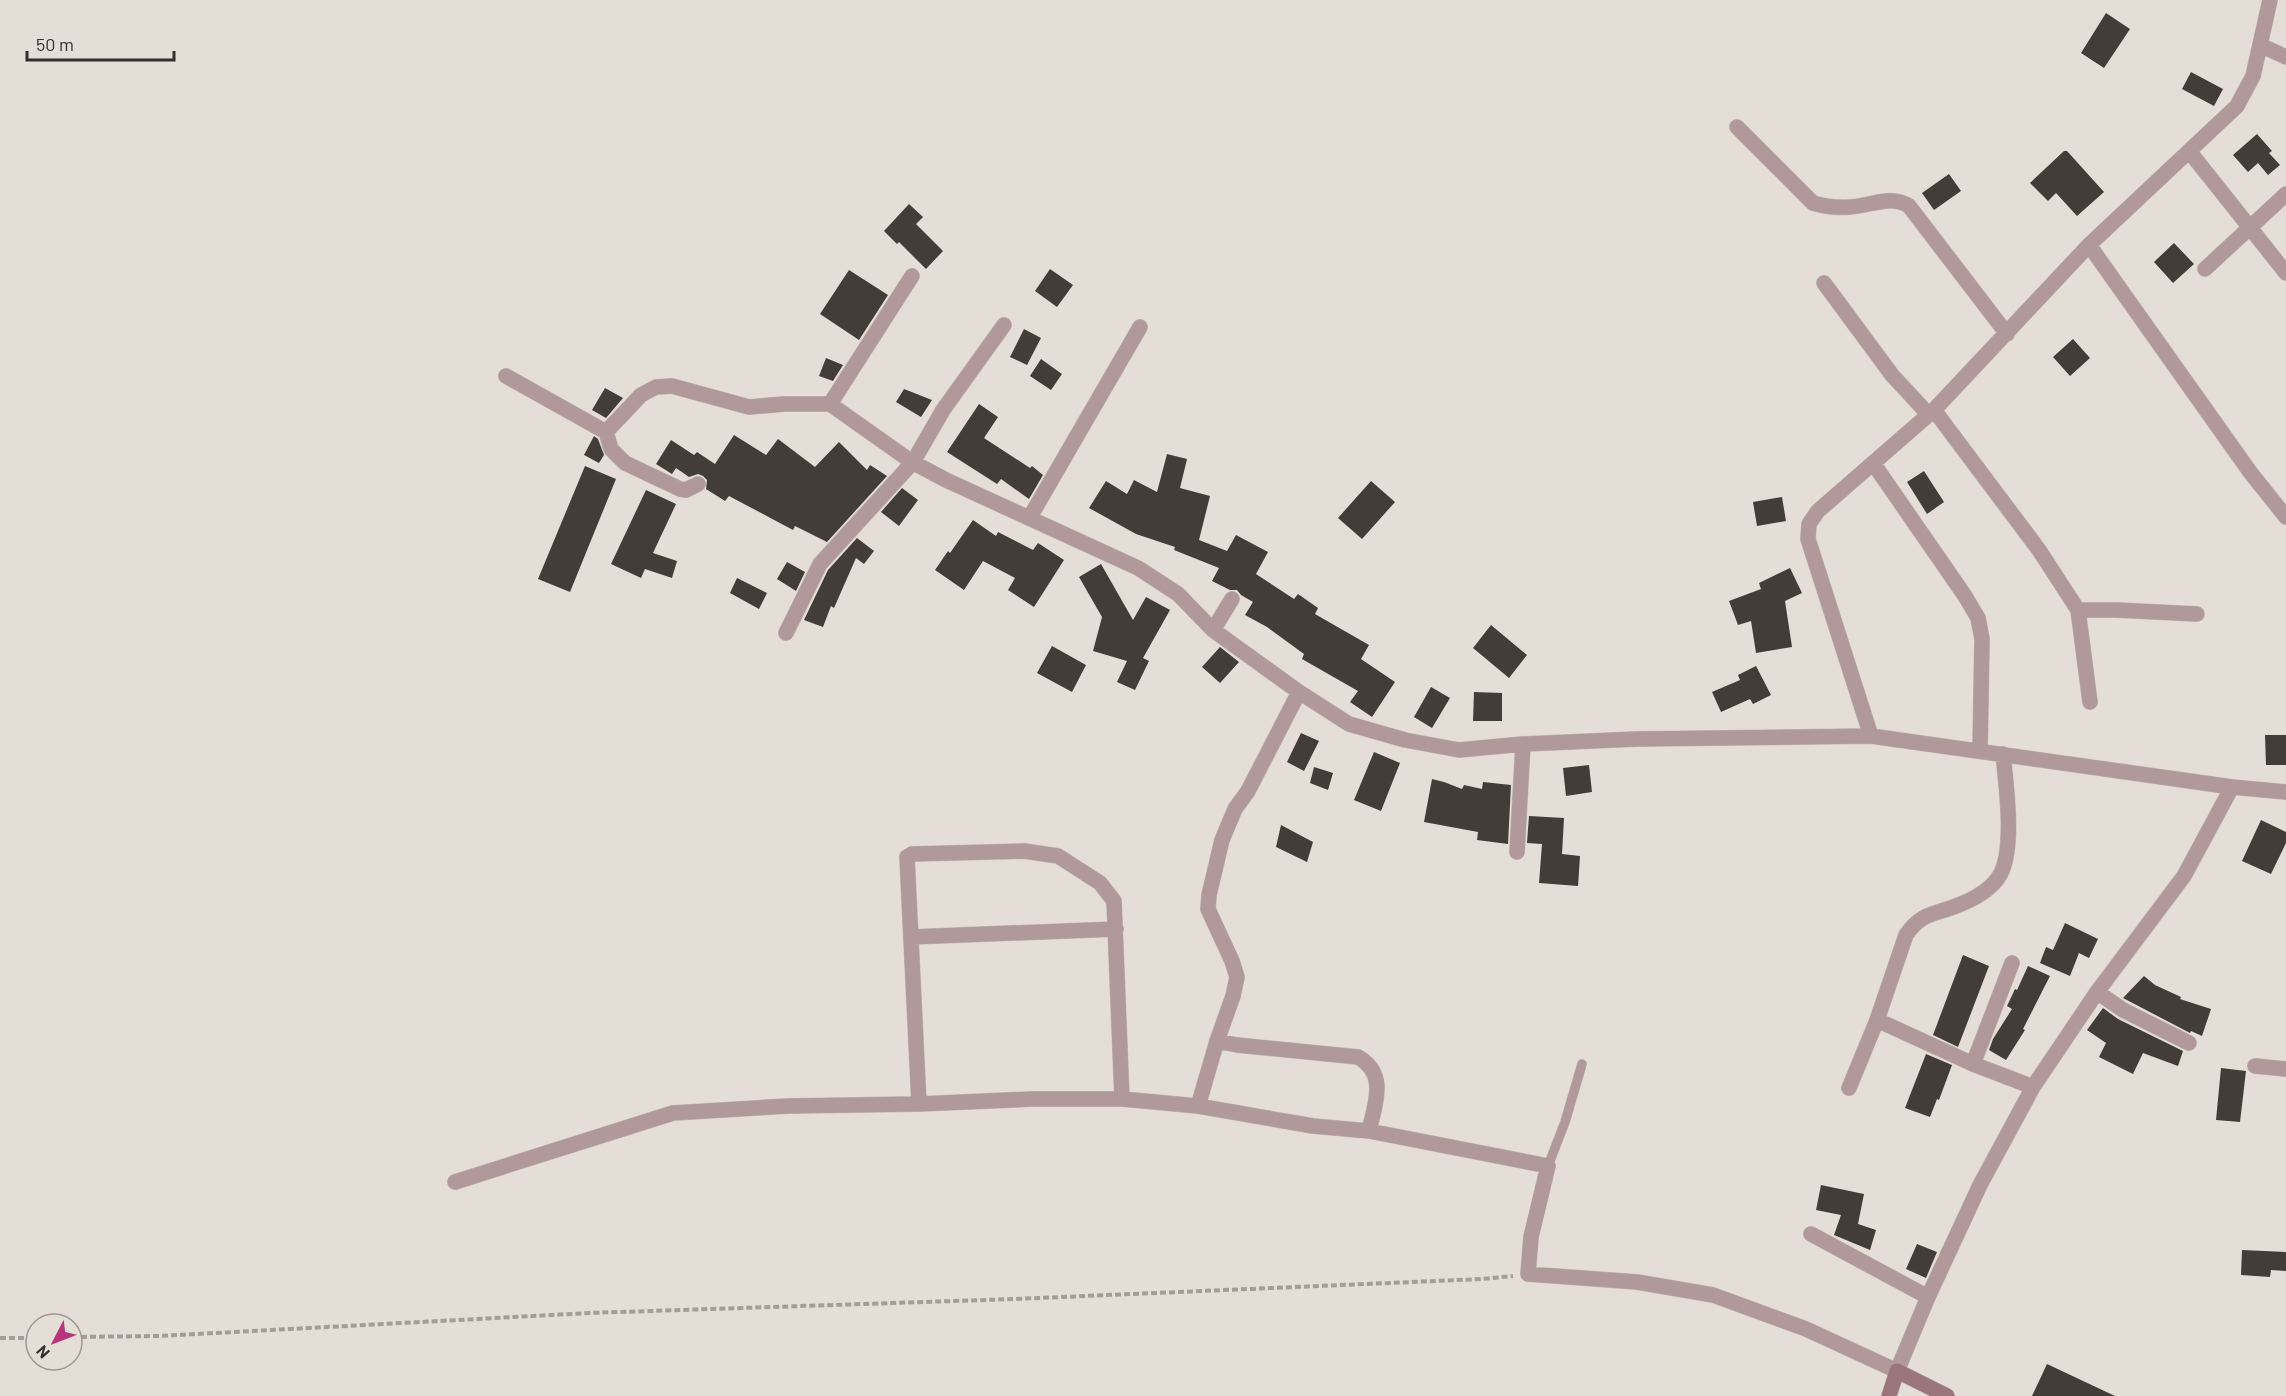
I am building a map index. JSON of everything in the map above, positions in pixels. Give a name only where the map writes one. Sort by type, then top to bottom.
[{"type":"street","points":[[1871,736],[1808,539],[1809,524],[1818,511],[1931,412],[2089,246],[2237,106],[2253,76],[2270,0]]},
{"type":"street","points":[[2260,45],[2286,57]]},
{"type":"street","points":[[1737,127],[1813,203],[1828,207],[1849,208],[1900,200],[1909,206],[2007,334]]},
{"type":"street","points":[[2189,151],[2286,273]]},
{"type":"street","points":[[2205,269],[2286,194]]},
{"type":"street","points":[[2089,246],[2250,472],[2286,517]]},
{"type":"street","points":[[830,404],[912,276]]},
{"type":"street","points":[[1824,284],[1892,375],[1931,412],[2039,550],[2078,610],[2090,702]]},
{"type":"street","points":[[786,633],[820,564],[912,462],[942,411],[1004,325]]},
{"type":"street","points":[[1030,517],[1140,327]]},
{"type":"street","points":[[506,376],[606,432],[611,449],[625,463],[680,489],[686,490],[698,484]]},
{"type":"street","points":[[606,432],[641,396],[656,387],[672,386],[749,407],[830,404],[912,462],[946,480],[1138,568],[1178,594],[1213,630],[1348,724],[1406,740],[1459,750],[1523,744],[1637,739],[1871,736],[2232,787],[2286,792]]},
{"type":"street","points":[[1873,463],[1978,618],[1982,639],[1980,751]]},
{"type":"street","points":[[1213,630],[1232,599]]},
{"type":"street","points":[[2078,610],[2197,614]]},
{"type":"street","points":[[1198,1106],[1237,977],[1208,909],[1211,884],[1222,840],[1235,809],[1248,791],[1299,692]]},
{"type":"street","points":[[1517,852],[1523,744]]},
{"type":"street","points":[[1849,1088],[1877,1020],[1906,936],[1914,923],[1927,915],[1975,899],[1998,878],[2006,860],[2008,801],[2003,754]]},
{"type":"street","points":[[1893,1384],[1928,1297],[1980,1185],[2033,1087],[2097,992],[2184,876],[2232,787]]},
{"type":"street","points":[[919,1104],[907,857],[912,854],[1024,851],[1058,856],[1100,883],[1114,901],[1122,1099]]},
{"type":"street","points":[[911,937],[1116,929]]},
{"type":"street","points":[[1973,1064],[2012,963]]},
{"type":"street","points":[[2097,992],[2123,1010],[2189,1043]]},
{"type":"street","points":[[1877,1020],[1973,1064],[2033,1087]]},
{"type":"street","points":[[1217,1041],[1358,1057],[1366,1062],[1377,1078],[1378,1092],[1369,1131]]},
{"type":"street","points":[[2255,1066],[2286,1069]]},
{"type":"street","points":[[455,1182],[673,1113],[788,1106],[1032,1099],[1122,1099],[1198,1106],[1313,1126],[1369,1131],[1548,1166],[1532,1238],[1528,1274],[1637,1281],[1713,1295],[1806,1329],[1893,1384],[1947,1396]]},
{"type":"street","points":[[1811,1234],[1928,1297]]},
{"type":"lane","points":[[1548,1166],[1565,1122],[1582,1064]]},
{"type":"path","points":[[84,1337],[159,1336],[589,1313],[1458,1280],[1528,1274]]},
{"type":"path","points":[[0,1338],[24,1338]]},
{"type":"building","points":[[2106,13],[2130,29],[2104,68],[2081,53]]},
{"type":"building","points":[[2191,72],[2223,89],[2214,106],[2182,89]]},
{"type":"building","points":[[2257,134],[2272,151],[2269,153],[2280,165],[2268,175],[2258,163],[2248,172],[2233,155]]},
{"type":"building","points":[[2064,151],[2067,151],[2104,192],[2077,216],[2056,193],[2048,201],[2030,183]]},
{"type":"building","points":[[1949,174],[1961,191],[1934,210],[1922,193]]},
{"type":"building","points":[[909,204],[923,217],[916,224],[943,251],[926,269],[899,242],[897,244],[884,231]]},
{"type":"building","points":[[2174,243],[2194,264],[2173,283],[2154,262]]},
{"type":"building","points":[[1050,269],[1073,285],[1057,307],[1035,291]]},
{"type":"building","points":[[849,270],[888,295],[859,340],[820,314]]},
{"type":"building","points":[[1024,329],[1041,338],[1027,365],[1010,357]]},
{"type":"building","points":[[2073,339],[2090,358],[2070,376],[2053,357]]},
{"type":"building","points":[[826,358],[843,365],[833,381],[819,376]]},
{"type":"building","points":[[1041,359],[1062,374],[1051,390],[1030,376]]},
{"type":"building","points":[[605,388],[623,398],[606,418],[592,410]]},
{"type":"building","points":[[904,389],[932,400],[921,417],[896,402]]},
{"type":"building","points":[[979,404],[998,417],[984,438],[1043,475],[1029,499],[1001,479],[997,484],[947,452]]},
{"type":"building","points":[[734,435],[766,455],[778,439],[815,467],[839,442],[867,470],[870,465],[887,476],[827,542],[795,526],[793,530],[729,496],[725,501],[706,489],[707,480],[703,476],[698,474],[689,477],[676,468],[672,474],[656,464],[671,440],[694,455],[697,452],[715,464]]},
{"type":"building","points":[[594,436],[598,439],[604,455],[599,463],[584,455]]},
{"type":"building","points":[[1167,454],[1187,459],[1180,488],[1210,496],[1199,540],[1227,551],[1236,535],[1268,552],[1256,574],[1294,599],[1298,594],[1318,608],[1315,614],[1369,645],[1361,659],[1395,682],[1372,717],[1350,702],[1358,691],[1302,659],[1304,654],[1267,627],[1245,615],[1253,602],[1237,590],[1230,590],[1212,581],[1219,568],[1174,550],[1175,547],[1136,534],[1089,508],[1106,481],[1127,494],[1134,480],[1157,492]]},
{"type":"building","points":[[585,466],[616,479],[570,592],[538,579]]},
{"type":"building","points":[[1924,471],[1944,502],[1927,514],[1907,482]]},
{"type":"building","points":[[1371,481],[1395,502],[1362,539],[1338,518]]},
{"type":"building","points":[[902,488],[918,500],[899,526],[881,512]]},
{"type":"building","points":[[646,490],[676,504],[653,553],[677,561],[672,578],[645,569],[641,578],[611,564]]},
{"type":"building","points":[[1782,497],[1786,521],[1757,526],[1753,502]]},
{"type":"building","points":[[973,520],[996,536],[998,532],[1033,550],[1038,543],[1064,560],[1034,607],[1008,590],[1015,578],[983,561],[964,590],[935,570]]},
{"type":"building","points":[[857,538],[874,551],[864,564],[856,558],[834,608],[831,606],[823,627],[804,620],[828,570]]},
{"type":"building","points":[[787,562],[805,572],[796,591],[777,579]]},
{"type":"building","points":[[1101,564],[1133,620],[1146,597],[1170,610],[1143,658],[1149,661],[1135,690],[1117,682],[1127,661],[1093,651],[1102,617],[1079,577]]},
{"type":"building","points":[[1790,568],[1802,593],[1785,601],[1792,647],[1756,653],[1751,621],[1738,625],[1729,601],[1761,589],[1759,583]]},
{"type":"building","points":[[737,578],[767,593],[759,609],[730,593]]},
{"type":"building","points":[[1491,625],[1527,655],[1509,678],[1473,648]]},
{"type":"building","points":[[1052,646],[1086,665],[1072,692],[1037,673]]},
{"type":"building","points":[[1220,647],[1239,662],[1220,683],[1202,667]]},
{"type":"building","points":[[1756,666],[1771,695],[1753,704],[1750,699],[1721,712],[1712,692],[1740,680],[1738,675]]},
{"type":"building","points":[[1431,687],[1450,698],[1432,728],[1414,717]]},
{"type":"building","points":[[1474,692],[1502,693],[1502,721],[1473,721]]},
{"type":"building","points":[[1301,733],[1319,741],[1304,771],[1287,762]]},
{"type":"building","points":[[2265,735],[2286,735],[2286,765],[2266,765]]},
{"type":"building","points":[[1374,752],[1400,763],[1381,811],[1354,800]]},
{"type":"building","points":[[1589,765],[1592,792],[1566,796],[1563,768]]},
{"type":"building","points":[[1314,767],[1333,773],[1328,790],[1310,783]]},
{"type":"building","points":[[1432,779],[1462,789],[1464,785],[1482,789],[1483,782],[1511,785],[1508,844],[1477,840],[1478,832],[1424,822]]},
{"type":"building","points":[[1529,816],[1564,818],[1562,854],[1580,856],[1578,886],[1539,883],[1542,844],[1527,843]]},
{"type":"building","points":[[2261,820],[2286,832],[2286,843],[2271,874],[2242,861]]},
{"type":"building","points":[[1281,825],[1313,842],[1307,862],[1276,847]]},
{"type":"building","points":[[2065,923],[2098,939],[2089,958],[2079,953],[2070,976],[2040,963],[2046,947],[2053,950]]},
{"type":"building","points":[[1963,955],[1989,966],[1958,1047],[1933,1035]]},
{"type":"building","points":[[2028,966],[2050,976],[2023,1029],[2025,1030],[2006,1060],[1989,1050],[1993,1039],[2012,1009],[2007,1006]]},
{"type":"building","points":[[2144,976],[2155,985],[2181,997],[2180,999],[2211,1009],[2202,1036],[2191,1031],[2190,1033],[2123,998]]},
{"type":"building","points":[[2103,1008],[2118,1019],[2183,1051],[2178,1066],[2143,1053],[2133,1074],[2099,1057],[2106,1043],[2087,1030]]},
{"type":"building","points":[[1926,1054],[1952,1065],[1930,1117],[1905,1108]]},
{"type":"building","points":[[2221,1068],[2246,1071],[2240,1122],[2216,1120]]},
{"type":"building","points":[[1821,1185],[1864,1194],[1858,1224],[1876,1230],[1870,1250],[1834,1235],[1841,1215],[1816,1210]]},
{"type":"building","points":[[1917,1244],[1937,1252],[1926,1278],[1906,1269]]},
{"type":"building","points":[[2242,1250],[2286,1252],[2286,1271],[2271,1270],[2270,1277],[2241,1275]]},
{"type":"building","points":[[2047,1364],[2115,1396],[2032,1396]]}]
